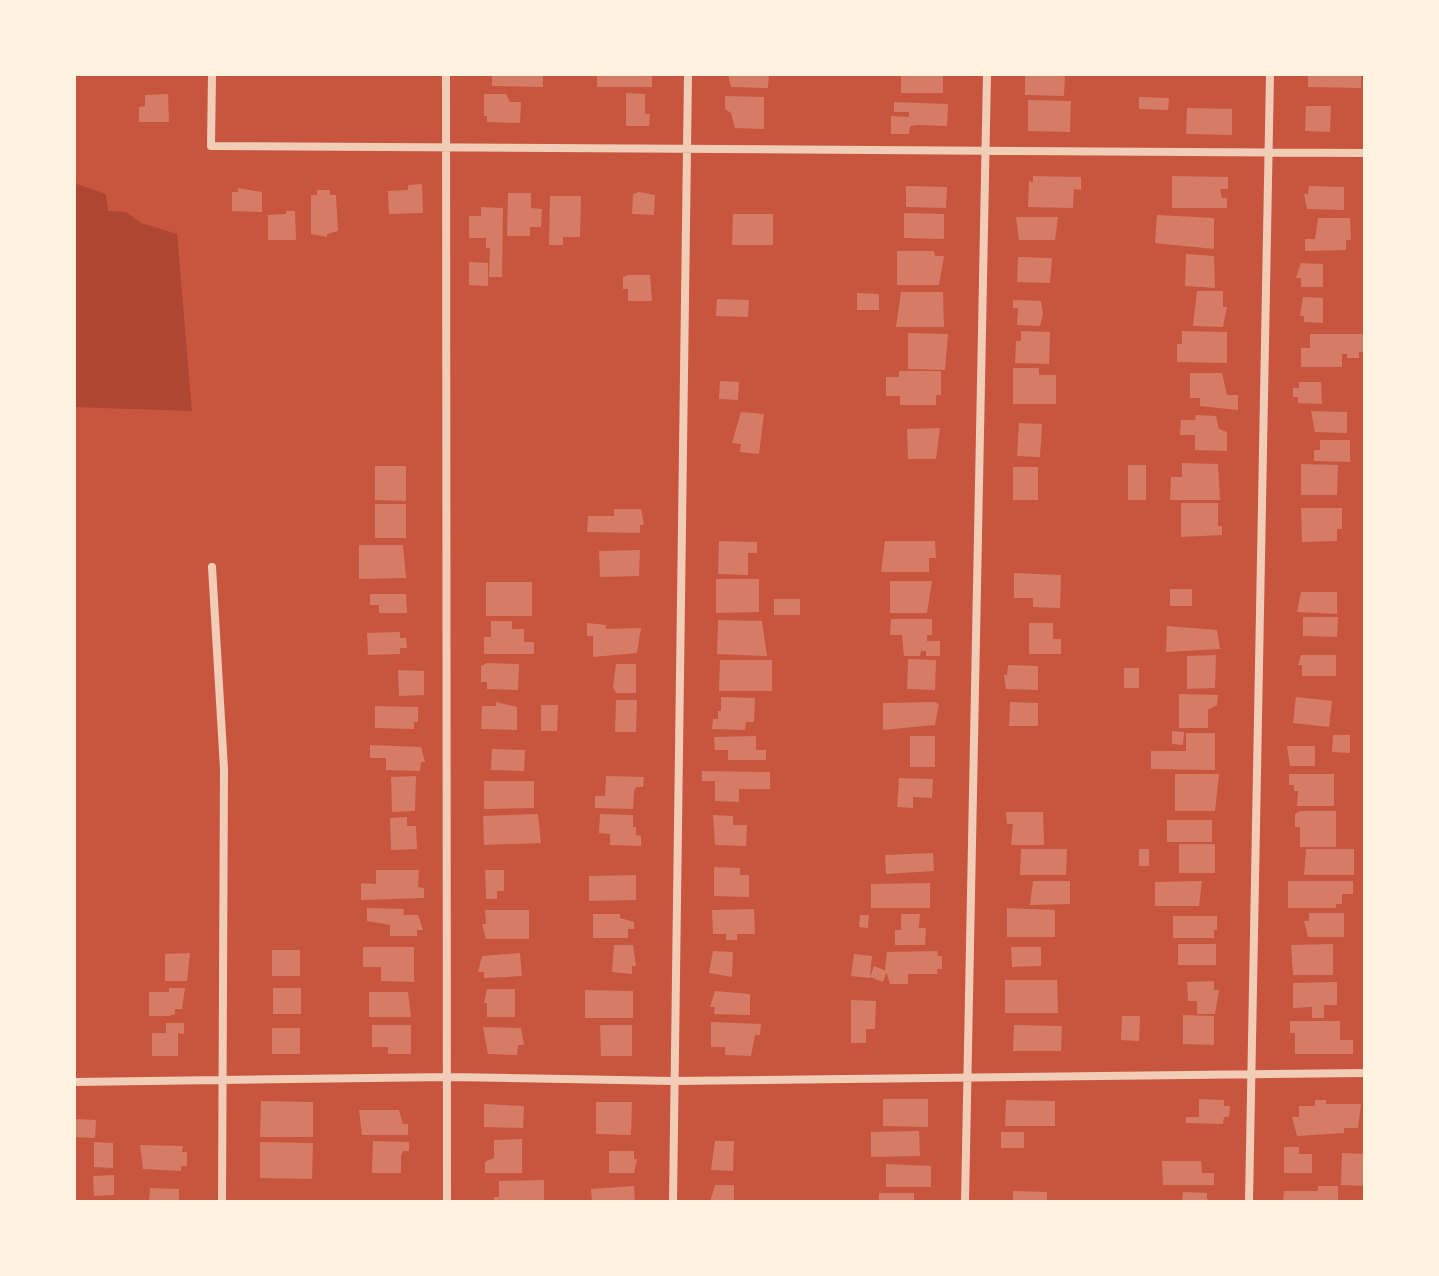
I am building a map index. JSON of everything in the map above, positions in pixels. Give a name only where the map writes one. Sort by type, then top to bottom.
[{"type":"street","points":[[212,74],[211,146],[1365,153]]},
{"type":"street","points":[[446,74],[447,1202]]},
{"type":"street","points":[[673,1202],[688,74]]},
{"type":"street","points":[[965,1202],[987,74]]},
{"type":"street","points":[[1249,1202],[1270,74]]},
{"type":"street","points":[[212,567],[224,769],[222,1202]]},
{"type":"street","points":[[74,1082],[448,1077],[674,1081],[1365,1073]]},
{"type":"shaded area","points":[[74,183],[106,194],[108,211],[126,212],[141,223],[177,234],[192,411],[74,407]]},
{"type":"building","points":[[492,74],[543,74],[543,87],[492,86]]},
{"type":"building","points":[[597,74],[652,74],[652,87],[597,87]]},
{"type":"building","points":[[728,74],[769,74],[768,88],[731,87]]},
{"type":"building","points":[[901,74],[943,74],[943,93],[901,93]]},
{"type":"building","points":[[1025,74],[1065,74],[1064,96],[1025,95]]},
{"type":"building","points":[[1308,74],[1361,74],[1361,88],[1308,87]]},
{"type":"building","points":[[626,93],[645,94],[645,114],[650,114],[649,126],[626,126]]},
{"type":"building","points":[[168,94],[169,122],[139,122],[139,107],[145,106],[145,95]]},
{"type":"building","points":[[484,94],[506,94],[510,102],[521,102],[520,123],[487,122]]},
{"type":"building","points":[[725,96],[764,97],[764,129],[735,128],[731,113],[725,109]]},
{"type":"building","points":[[1139,97],[1169,98],[1168,110],[1139,109]]},
{"type":"building","points":[[1028,100],[1071,101],[1070,132],[1028,131]]},
{"type":"building","points":[[894,102],[948,104],[947,126],[910,126],[909,134],[891,134],[891,116],[909,117],[909,112],[894,112]]},
{"type":"building","points":[[1306,106],[1331,106],[1330,132],[1305,131]]},
{"type":"building","points":[[1187,108],[1232,109],[1232,135],[1186,134]]},
{"type":"building","points":[[1033,176],[1081,177],[1081,190],[1074,189],[1073,208],[1028,207],[1029,181],[1033,182]]},
{"type":"building","points":[[1172,176],[1228,177],[1228,189],[1220,189],[1222,198],[1227,198],[1227,208],[1172,208]]},
{"type":"building","points":[[422,184],[423,213],[389,214],[388,191],[408,190],[408,185]]},
{"type":"building","points":[[906,186],[947,187],[946,208],[906,207]]},
{"type":"building","points":[[1309,186],[1344,187],[1344,210],[1307,209],[1304,194],[1308,194]]},
{"type":"building","points":[[238,188],[262,192],[262,212],[232,211],[232,192],[238,192]]},
{"type":"building","points":[[317,190],[330,190],[330,195],[336,195],[338,231],[327,234],[327,237],[311,234],[311,195],[317,195]]},
{"type":"building","points":[[508,193],[531,193],[531,208],[542,209],[541,227],[530,227],[530,236],[507,236]]},
{"type":"building","points":[[633,194],[655,195],[654,215],[632,214]]},
{"type":"building","points":[[550,196],[581,196],[580,237],[563,237],[563,245],[549,245]]},
{"type":"building","points":[[481,207],[503,208],[502,277],[489,277],[490,248],[486,248],[486,238],[469,238],[469,216],[481,216]]},
{"type":"building","points":[[286,211],[295,211],[296,240],[268,240],[268,215],[286,214]]},
{"type":"building","points":[[904,213],[944,214],[944,239],[904,238]]},
{"type":"building","points":[[733,214],[773,214],[773,245],[732,245]]},
{"type":"building","points":[[1157,215],[1214,218],[1214,249],[1155,243]]},
{"type":"building","points":[[1016,217],[1058,217],[1055,240],[1019,240]]},
{"type":"building","points":[[1318,218],[1350,218],[1351,240],[1346,240],[1346,250],[1305,251],[1305,239],[1315,239]]},
{"type":"building","points":[[897,251],[934,251],[935,256],[944,256],[939,285],[897,285]]},
{"type":"building","points":[[1186,254],[1214,256],[1215,288],[1185,286]]},
{"type":"building","points":[[1018,257],[1052,258],[1050,283],[1017,282]]},
{"type":"building","points":[[469,262],[488,263],[488,286],[469,285]]},
{"type":"building","points":[[1301,263],[1323,264],[1323,287],[1301,287],[1301,278],[1296,278]]},
{"type":"building","points":[[650,275],[652,301],[628,301],[628,289],[623,289],[623,277]]},
{"type":"building","points":[[1197,291],[1223,291],[1223,307],[1227,307],[1223,327],[1193,326]]},
{"type":"building","points":[[901,292],[943,292],[944,327],[896,327]]},
{"type":"building","points":[[857,293],[879,294],[879,310],[857,310]]},
{"type":"building","points":[[1303,297],[1323,298],[1323,323],[1304,322],[1304,316],[1300,316]]},
{"type":"building","points":[[717,299],[749,300],[748,317],[716,316]]},
{"type":"building","points":[[1013,300],[1041,301],[1043,314],[1040,326],[1017,325],[1018,308],[1013,308]]},
{"type":"building","points":[[1021,331],[1050,332],[1049,364],[1015,363],[1016,341],[1021,341]]},
{"type":"building","points":[[1182,331],[1227,332],[1227,363],[1177,362],[1177,344],[1182,344]]},
{"type":"building","points":[[908,333],[948,334],[945,370],[908,369]]},
{"type":"building","points":[[1310,334],[1365,334],[1365,352],[1359,352],[1359,358],[1347,358],[1347,354],[1342,354],[1342,367],[1301,367],[1301,348],[1310,348]]},
{"type":"building","points":[[1013,368],[1039,368],[1039,375],[1056,375],[1056,404],[1013,404]]},
{"type":"building","points":[[899,371],[941,371],[941,395],[936,395],[936,405],[900,405],[900,396],[886,396],[886,377],[899,377]]},
{"type":"building","points":[[1190,373],[1222,373],[1227,395],[1238,395],[1238,410],[1200,406],[1200,398],[1190,398]]},
{"type":"building","points":[[720,381],[739,382],[738,400],[719,399]]},
{"type":"building","points":[[1299,382],[1321,382],[1322,404],[1298,403],[1298,397],[1293,397],[1293,388],[1299,388]]},
{"type":"building","points":[[1311,411],[1347,412],[1347,433],[1315,432]]},
{"type":"building","points":[[741,412],[764,414],[759,454],[740,452],[741,444],[732,443]]},
{"type":"building","points":[[1196,415],[1216,416],[1219,429],[1227,432],[1227,451],[1195,450],[1195,435],[1180,435],[1181,420],[1195,420]]},
{"type":"building","points":[[1019,423],[1042,424],[1040,457],[1017,456]]},
{"type":"building","points":[[940,428],[936,459],[908,459],[907,429]]},
{"type":"building","points":[[1320,440],[1350,440],[1350,462],[1314,461],[1314,450],[1320,450]]},
{"type":"building","points":[[1182,463],[1218,464],[1220,500],[1170,500],[1171,477],[1182,477]]},
{"type":"building","points":[[1301,464],[1338,465],[1337,495],[1301,495]]},
{"type":"building","points":[[1128,465],[1146,465],[1146,500],[1128,500]]},
{"type":"building","points":[[375,466],[406,466],[406,501],[375,500]]},
{"type":"building","points":[[1013,467],[1038,467],[1038,500],[1013,500]]},
{"type":"building","points":[[1181,503],[1218,503],[1218,526],[1222,526],[1222,535],[1181,537]]},
{"type":"building","points":[[375,504],[406,504],[406,538],[375,538]]},
{"type":"building","points":[[1301,508],[1342,508],[1342,529],[1337,529],[1337,541],[1302,542]]},
{"type":"building","points":[[614,509],[641,509],[644,525],[640,525],[640,533],[587,532],[588,516],[614,516]]},
{"type":"building","points":[[719,541],[757,542],[757,553],[748,553],[748,575],[718,574]]},
{"type":"building","points":[[885,541],[935,541],[936,558],[929,558],[929,572],[881,572]]},
{"type":"building","points":[[359,545],[403,545],[406,578],[359,579]]},
{"type":"building","points":[[640,550],[639,576],[600,577],[599,551]]},
{"type":"building","points":[[1014,573],[1061,575],[1060,608],[1033,607],[1033,598],[1014,598]]},
{"type":"building","points":[[716,579],[759,579],[759,612],[716,613]]},
{"type":"building","points":[[890,581],[932,581],[927,613],[890,613]]},
{"type":"building","points":[[486,582],[532,582],[532,616],[486,616]]},
{"type":"building","points":[[1170,589],[1192,589],[1192,606],[1170,606]]},
{"type":"building","points":[[1301,592],[1337,592],[1337,614],[1297,612]]},
{"type":"building","points":[[370,594],[406,594],[407,613],[379,613],[379,605],[370,605]]},
{"type":"building","points":[[774,599],[800,599],[800,615],[774,615]]},
{"type":"building","points":[[1303,617],[1338,617],[1337,637],[1303,636]]},
{"type":"building","points":[[891,619],[932,619],[932,635],[927,635],[927,641],[940,641],[940,656],[926,656],[926,651],[921,651],[920,656],[904,656],[902,635],[890,635]]},
{"type":"building","points":[[718,620],[762,621],[767,656],[717,654]]},
{"type":"building","points":[[491,621],[512,621],[512,629],[524,629],[524,642],[534,642],[534,654],[484,654],[484,637],[491,637]]},
{"type":"building","points":[[587,623],[606,625],[606,629],[641,628],[637,653],[593,657],[593,636],[587,636]]},
{"type":"building","points":[[1029,623],[1053,623],[1053,639],[1061,639],[1061,654],[1029,654]]},
{"type":"building","points":[[1167,626],[1217,630],[1220,649],[1166,652]]},
{"type":"building","points":[[400,632],[400,638],[406,638],[407,648],[400,648],[400,654],[368,655],[367,633]]},
{"type":"building","points":[[1216,655],[1215,688],[1187,689],[1187,656]]},
{"type":"building","points":[[1301,655],[1336,655],[1336,676],[1302,676],[1302,665],[1298,665]]},
{"type":"building","points":[[908,659],[936,660],[935,690],[907,689]]},
{"type":"building","points":[[720,660],[772,660],[772,691],[719,691]]},
{"type":"building","points":[[487,663],[519,664],[518,690],[487,689],[487,682],[481,682],[481,666]]},
{"type":"building","points":[[616,664],[636,664],[636,693],[616,693],[613,687]]},
{"type":"building","points":[[1008,665],[1038,666],[1038,690],[1006,689],[1004,675],[1007,675]]},
{"type":"building","points":[[1124,668],[1139,668],[1139,688],[1124,688]]},
{"type":"building","points":[[398,670],[424,671],[424,695],[399,696]]},
{"type":"building","points":[[1179,694],[1218,695],[1217,705],[1208,710],[1208,728],[1179,728]]},
{"type":"building","points":[[721,697],[755,698],[754,722],[746,722],[745,730],[712,729],[713,719],[718,719],[718,711],[721,711]]},
{"type":"building","points":[[1296,697],[1332,701],[1329,727],[1293,723]]},
{"type":"building","points":[[616,700],[637,700],[636,732],[615,732]]},
{"type":"building","points":[[496,702],[517,707],[517,730],[481,729],[482,706],[496,706]]},
{"type":"building","points":[[1010,702],[1038,703],[1038,726],[1009,726]]},
{"type":"building","points":[[883,703],[939,704],[935,725],[883,730]]},
{"type":"building","points":[[541,705],[558,705],[557,731],[541,731]]},
{"type":"building","points":[[375,706],[418,707],[418,722],[414,722],[414,729],[375,728]]},
{"type":"building","points":[[1172,731],[1184,732],[1183,745],[1172,744]]},
{"type":"building","points":[[1186,733],[1215,733],[1215,770],[1151,769],[1151,751],[1186,751]]},
{"type":"building","points":[[1333,735],[1350,735],[1350,753],[1332,752]]},
{"type":"building","points":[[756,736],[756,750],[766,750],[766,760],[728,760],[728,750],[715,750],[714,737]]},
{"type":"building","points":[[910,736],[935,736],[935,767],[910,767]]},
{"type":"building","points":[[370,745],[421,747],[425,762],[421,762],[420,771],[386,770],[386,758],[370,758]]},
{"type":"building","points":[[1287,746],[1315,746],[1315,766],[1290,766]]},
{"type":"building","points":[[492,749],[525,750],[524,771],[491,770]]},
{"type":"building","points":[[702,771],[770,772],[770,789],[739,789],[739,802],[715,801],[715,781],[702,781]]},
{"type":"building","points":[[1175,774],[1219,774],[1215,811],[1175,811]]},
{"type":"building","points":[[1289,774],[1334,774],[1334,806],[1297,806],[1298,791],[1294,791],[1294,785],[1289,785]]},
{"type":"building","points":[[416,776],[415,811],[392,812],[391,777]]},
{"type":"building","points":[[606,776],[644,777],[643,787],[636,787],[634,791],[633,809],[595,808],[595,796],[605,796]]},
{"type":"building","points":[[899,778],[933,779],[932,798],[913,797],[913,808],[897,807]]},
{"type":"building","points":[[484,781],[534,781],[534,808],[484,809]]},
{"type":"building","points":[[1300,811],[1336,811],[1336,847],[1300,847],[1300,827],[1295,827],[1295,814]]},
{"type":"building","points":[[1006,812],[1043,812],[1044,845],[1011,845],[1013,824],[1007,824]]},
{"type":"building","points":[[538,814],[541,843],[484,845],[483,816]]},
{"type":"building","points":[[600,814],[633,815],[633,827],[636,827],[636,835],[641,836],[641,846],[610,845],[610,834],[599,833]]},
{"type":"building","points":[[713,815],[733,816],[733,825],[747,825],[746,846],[715,845]]},
{"type":"building","points":[[407,817],[407,826],[416,826],[417,849],[391,850],[390,818]]},
{"type":"building","points":[[1167,820],[1212,820],[1212,842],[1167,842]]},
{"type":"building","points":[[1179,844],[1215,844],[1215,873],[1179,873]]},
{"type":"building","points":[[1021,849],[1067,849],[1066,875],[1020,875]]},
{"type":"building","points":[[1139,849],[1149,849],[1149,866],[1139,866]]},
{"type":"building","points":[[1306,849],[1354,849],[1354,875],[1304,875]]},
{"type":"building","points":[[933,853],[934,871],[886,874],[885,855]]},
{"type":"building","points":[[714,867],[740,868],[740,875],[749,875],[749,897],[714,896]]},
{"type":"building","points":[[376,870],[419,870],[418,887],[424,888],[424,898],[361,900],[361,883],[376,884]]},
{"type":"building","points":[[485,870],[504,870],[504,891],[497,891],[497,899],[486,899]]},
{"type":"building","points":[[636,875],[636,900],[589,901],[589,876]]},
{"type":"building","points":[[1033,881],[1070,881],[1070,904],[1030,905]]},
{"type":"building","points":[[1202,881],[1199,906],[1155,906],[1155,882]]},
{"type":"building","points":[[1288,881],[1353,881],[1353,894],[1342,894],[1342,904],[1336,904],[1336,908],[1288,908]]},
{"type":"building","points":[[930,883],[930,908],[871,908],[871,884]]},
{"type":"building","points":[[367,908],[404,909],[403,915],[418,915],[423,930],[417,930],[417,936],[390,936],[390,925],[367,921]]},
{"type":"building","points":[[1007,908],[1055,910],[1055,937],[1007,937]]},
{"type":"building","points":[[754,909],[755,934],[737,934],[737,940],[726,940],[726,934],[713,934],[712,910]]},
{"type":"building","points":[[485,910],[529,910],[529,939],[486,939],[482,924],[486,924]]},
{"type":"building","points":[[1309,913],[1344,913],[1344,937],[1308,937],[1304,921],[1309,921]]},
{"type":"building","points":[[593,914],[620,914],[620,918],[634,922],[634,929],[628,929],[628,938],[593,938]]},
{"type":"building","points":[[901,914],[920,914],[919,928],[926,928],[925,945],[895,945],[895,930],[901,930]]},
{"type":"building","points":[[860,915],[869,915],[868,928],[859,927]]},
{"type":"building","points":[[1173,916],[1217,916],[1214,938],[1173,938]]},
{"type":"building","points":[[1178,944],[1216,944],[1216,965],[1178,965]]},
{"type":"building","points":[[1333,944],[1333,975],[1293,975],[1291,945]]},
{"type":"building","points":[[614,945],[633,945],[636,966],[632,966],[632,974],[612,972]]},
{"type":"building","points":[[363,947],[414,947],[414,982],[381,981],[381,967],[363,967]]},
{"type":"building","points":[[1011,947],[1041,947],[1041,966],[1012,967]]},
{"type":"building","points":[[272,950],[300,950],[300,976],[272,976]]},
{"type":"building","points":[[713,951],[733,952],[732,977],[709,973]]},
{"type":"building","points":[[937,951],[938,956],[942,956],[942,969],[937,969],[938,974],[908,974],[908,984],[890,984],[885,968],[887,952]]},
{"type":"building","points":[[190,953],[187,981],[165,981],[165,954]]},
{"type":"building","points":[[520,953],[522,976],[484,978],[484,972],[478,972],[482,956]]},
{"type":"building","points":[[854,954],[872,956],[870,978],[851,976]]},
{"type":"building","points":[[874,966],[887,971],[883,982],[870,977]]},
{"type":"building","points":[[1005,980],[1057,980],[1058,1013],[1005,1013]]},
{"type":"building","points":[[1214,981],[1214,990],[1219,990],[1215,1014],[1197,1014],[1197,1001],[1188,1001],[1187,982]]},
{"type":"building","points":[[1337,982],[1337,1005],[1324,1005],[1324,1018],[1312,1018],[1312,1007],[1293,1008],[1293,983]]},
{"type":"building","points":[[169,988],[185,988],[182,1009],[175,1009],[175,1014],[169,1016],[149,1016],[149,992],[169,992]]},
{"type":"building","points":[[273,988],[301,988],[301,1014],[273,1014]]},
{"type":"building","points":[[487,989],[515,989],[515,1017],[487,1017],[487,1003],[484,1003]]},
{"type":"building","points":[[585,990],[633,991],[633,1018],[585,1018]]},
{"type":"building","points":[[715,991],[750,994],[750,1015],[714,1014],[715,1007],[710,1007]]},
{"type":"building","points":[[369,992],[408,992],[411,1017],[369,1017]]},
{"type":"building","points":[[851,1000],[876,1001],[875,1029],[866,1029],[866,1043],[851,1043]]},
{"type":"building","points":[[1183,1015],[1214,1016],[1214,1045],[1183,1044]]},
{"type":"building","points":[[1122,1016],[1140,1016],[1139,1041],[1121,1040]]},
{"type":"building","points":[[1290,1021],[1340,1021],[1340,1040],[1353,1040],[1353,1054],[1295,1054],[1295,1033],[1290,1033]]},
{"type":"building","points":[[711,1022],[761,1024],[760,1035],[755,1035],[751,1056],[725,1055],[725,1047],[711,1047]]},
{"type":"building","points":[[166,1023],[184,1023],[184,1034],[178,1033],[178,1056],[152,1056],[152,1033],[166,1033]]},
{"type":"building","points":[[372,1025],[411,1025],[411,1054],[388,1054],[388,1047],[372,1047]]},
{"type":"building","points":[[600,1025],[632,1025],[632,1056],[601,1056]]},
{"type":"building","points":[[1014,1025],[1062,1026],[1061,1051],[1013,1051]]},
{"type":"building","points":[[483,1027],[521,1028],[524,1045],[518,1045],[517,1055],[488,1054]]},
{"type":"building","points":[[272,1028],[300,1028],[300,1054],[272,1054]]},
{"type":"building","points":[[883,1099],[928,1099],[928,1127],[883,1126]]},
{"type":"building","points":[[1199,1099],[1224,1100],[1224,1106],[1230,1106],[1229,1117],[1224,1117],[1223,1124],[1186,1123],[1186,1117],[1199,1117]]},
{"type":"building","points":[[1006,1100],[1055,1101],[1055,1126],[1005,1126]]},
{"type":"building","points":[[1315,1100],[1326,1100],[1326,1104],[1361,1104],[1358,1128],[1344,1128],[1344,1133],[1297,1136],[1292,1117],[1299,1117],[1299,1106],[1315,1106]]},
{"type":"building","points":[[261,1101],[313,1102],[313,1137],[260,1137]]},
{"type":"building","points":[[596,1102],[632,1102],[631,1135],[596,1134]]},
{"type":"building","points":[[484,1104],[524,1106],[523,1128],[484,1127]]},
{"type":"building","points":[[359,1110],[399,1110],[403,1124],[408,1124],[408,1135],[362,1135]]},
{"type":"building","points":[[74,1119],[96,1120],[95,1138],[74,1137]]},
{"type":"building","points":[[919,1131],[920,1156],[871,1157],[871,1132]]},
{"type":"building","points":[[1001,1132],[1024,1132],[1024,1148],[1001,1148]]},
{"type":"building","points":[[522,1139],[522,1173],[485,1173],[485,1162],[494,1158],[494,1140]]},
{"type":"building","points":[[373,1141],[409,1142],[409,1151],[403,1151],[401,1156],[401,1173],[372,1173]]},
{"type":"building","points":[[715,1141],[734,1141],[733,1171],[711,1170]]},
{"type":"building","points":[[94,1142],[113,1143],[113,1168],[94,1167]]},
{"type":"building","points":[[260,1142],[313,1143],[312,1179],[260,1178]]},
{"type":"building","points":[[140,1145],[183,1146],[182,1152],[187,1152],[187,1166],[181,1166],[181,1171],[143,1169]]},
{"type":"building","points":[[1284,1147],[1299,1147],[1299,1154],[1312,1154],[1312,1173],[1284,1173]]},
{"type":"building","points":[[609,1151],[634,1151],[634,1159],[637,1159],[634,1173],[609,1173]]},
{"type":"building","points":[[1342,1153],[1365,1154],[1365,1186],[1341,1185]]},
{"type":"building","points":[[1162,1161],[1201,1161],[1202,1173],[1214,1173],[1214,1185],[1163,1185]]},
{"type":"building","points":[[886,1164],[931,1166],[931,1187],[886,1187]]},
{"type":"building","points":[[114,1175],[114,1195],[94,1196],[93,1176]]},
{"type":"building","points":[[544,1180],[544,1202],[494,1202],[494,1197],[499,1197],[499,1181]]},
{"type":"building","points":[[715,1185],[734,1185],[734,1202],[710,1202]]},
{"type":"building","points":[[634,1186],[635,1202],[592,1202],[591,1189]]},
{"type":"building","points":[[1318,1186],[1338,1186],[1338,1202],[1283,1202],[1284,1191],[1318,1191]]},
{"type":"building","points":[[150,1188],[179,1189],[179,1202],[149,1202]]},
{"type":"building","points":[[1013,1191],[1047,1192],[1047,1202],[1013,1202]]},
{"type":"building","points":[[1183,1192],[1207,1193],[1207,1199],[1214,1202],[1182,1202]]},
{"type":"building","points":[[879,1193],[914,1193],[914,1202],[879,1202]]}]
